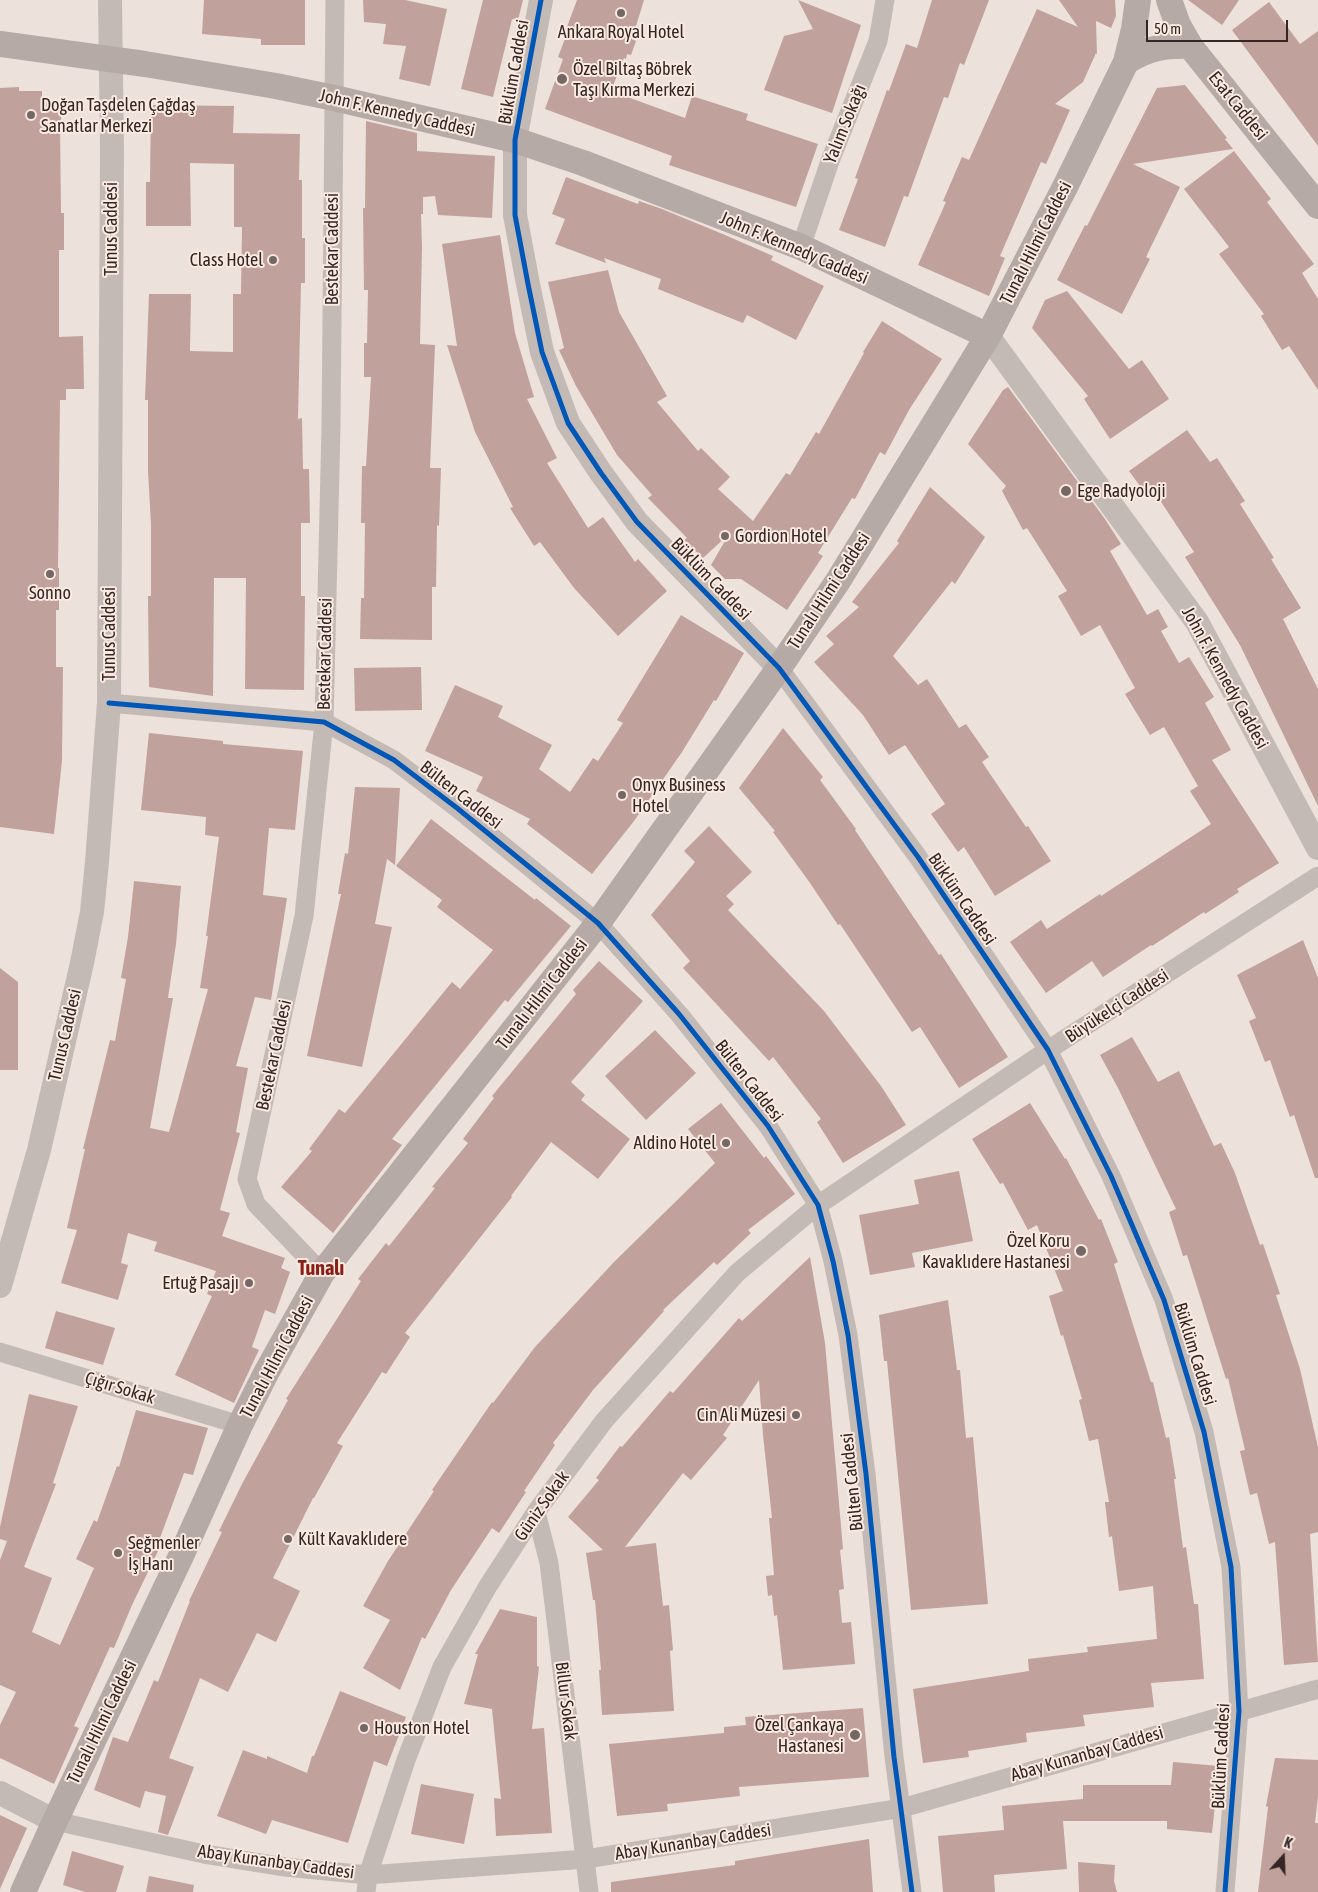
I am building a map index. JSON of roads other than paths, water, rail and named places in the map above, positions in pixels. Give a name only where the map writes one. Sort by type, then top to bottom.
[{"type":"main road","name":"Tunalı Hilmi Caddesi","points":[[23,1892],[55,1820],[181,1556],[240,1425],[266,1373],[322,1273],[598,923],[779,668],[838,581],[988,336],[1126,62],[1134,29],[1138,0]]},
{"type":"main road","name":"Esat Caddesi","points":[[1169,0],[1178,25],[1190,46],[1318,206]]},
{"type":"main road","name":"John F. Kennedy Caddesi","points":[[0,44],[276,86],[515,140],[583,163],[801,247],[988,336]]},
{"type":"main road","points":[[1126,62],[1139,53],[1157,47],[1171,45],[1190,46]]},
{"type":"street","name":"Tunus Caddesi","points":[[0,1286],[39,1150],[82,963],[92,912],[99,843],[109,704],[112,60],[110,0]]},
{"type":"street","name":"Bestekar Caddesi","points":[[322,1273],[256,1204],[247,1179],[304,916],[324,722],[331,426],[335,0]]},
{"type":"street","name":"Büklüm Caddesi","points":[[541,0],[515,140],[516,215],[542,352],[568,423],[601,473],[637,522],[779,668],[918,857],[1048,1050],[1111,1176],[1164,1300],[1204,1432],[1231,1567],[1239,1711],[1225,1892]]},
{"type":"street","name":"Yalım Sokağı","points":[[801,247],[830,161],[878,41],[885,0]]},
{"type":"street","name":"John F. Kennedy Caddesi","points":[[988,336],[1197,622],[1318,848]]},
{"type":"street","name":"Bülten Caddesi","points":[[109,704],[324,722],[394,760],[457,808],[598,923],[679,1014],[768,1126],[818,1205],[833,1261],[848,1335],[866,1474],[894,1757],[912,1892]]},
{"type":"street","name":"Büyükelçi Caddesi","points":[[818,1205],[1048,1050],[1318,876]]},
{"type":"street","name":"Güniz Sokak","points":[[367,1884],[406,1760],[442,1667],[488,1586],[536,1512],[604,1421],[737,1273],[818,1205]]},
{"type":"street","name":"Çığır Sokak","points":[[0,1352],[240,1425]]},
{"type":"street","name":"Billur Sokak","points":[[536,1512],[549,1563],[586,1859],[588,1892]]},
{"type":"street","name":"Abay Kunanbay Caddesi","points":[[55,1820],[222,1857],[367,1884],[586,1859],[902,1808],[1318,1689]]},
{"type":"street","points":[[0,1792],[55,1820]]},
{"type":"place","name":"Ankara Royal Hotel","points":[[621,13]]},
{"type":"place","name":"Özel Biltaş Böbrek Taşı Kırma Merkezi","points":[[562,79]]},
{"type":"place","name":"Doğan Taşdelen Çağdaş Sanatlar Merkezi","points":[[31,115]]},
{"type":"place","name":"Class Hotel","points":[[273,260]]},
{"type":"place","name":"Ege Radyoloji","points":[[1066,491]]},
{"type":"place","name":"Gordion Hotel","points":[[725,536]]},
{"type":"place","name":"Sonno","points":[[50,574]]},
{"type":"place","name":"Onyx Business Hotel","points":[[622,795]]},
{"type":"place","name":"Aldino Hotel","points":[[726,1143]]},
{"type":"place","name":"Özel Koru Kavaklıdere Hastanesi","points":[[1081,1251]]},
{"type":"place","name":"Ertuğ Pasajı","points":[[249,1283]]},
{"type":"place","name":"Cin Ali Müzesi","points":[[796,1415]]},
{"type":"place","name":"Kült Kavaklıdere","points":[[288,1539]]},
{"type":"place","name":"Seğmenler İş Hanı","points":[[118,1553]]},
{"type":"place","name":"Houston Hotel","points":[[364,1728]]},
{"type":"place","name":"Özel Çankaya Hastanesi","points":[[855,1735]]},
{"type":"district","name":"Tunalı","points":[[321,1269]]}]
